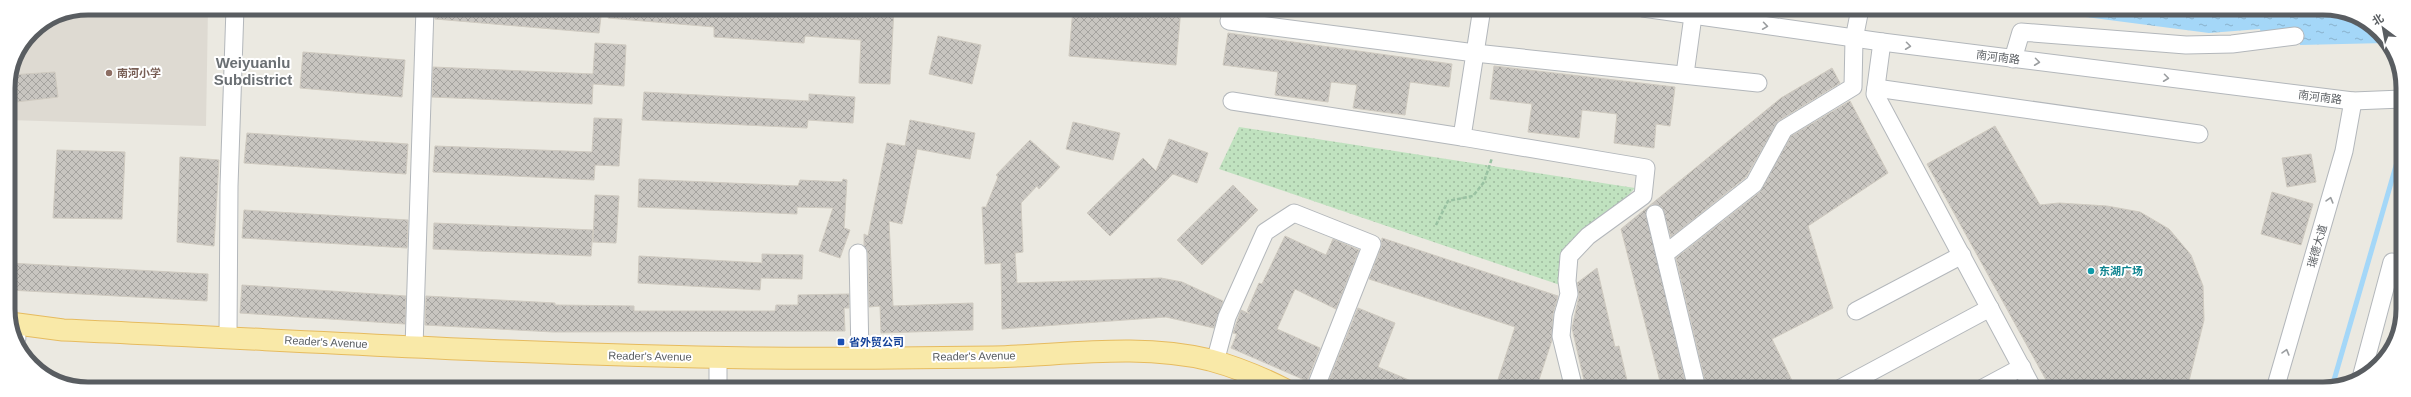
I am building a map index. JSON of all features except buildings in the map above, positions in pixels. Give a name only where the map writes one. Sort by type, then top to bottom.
[{"type":"main road","name":"Reader's Avenue","points":[[18,328],[228,337],[549,354],[718,357],[996,357],[1132,351],[1170,353],[1214,362],[1252,374],[1269,382]]},
{"type":"street","points":[[228,337],[228,186],[235,15]]},
{"type":"street","points":[[414,347],[425,15]]},
{"type":"street","points":[[1462,137],[1481,15]]},
{"type":"street","name":"南河南路","points":[[1687,15],[1882,42],[2353,101],[2396,100]]},
{"type":"street","points":[[1665,254],[1754,184],[1784,129],[1853,87],[1854,38],[1859,15]]},
{"type":"street","points":[[1685,74],[1693,16]]},
{"type":"street","points":[[1228,21],[1475,53],[1685,74],[1758,83]]},
{"type":"street","points":[[2014,59],[2021,32],[2186,45],[2232,44],[2295,36]]},
{"type":"street","points":[[1882,42],[1875,94],[2030,382]]},
{"type":"street","points":[[1876,88],[2199,134]]},
{"type":"street","points":[[1232,101],[1462,137],[1496,144],[1646,168],[1643,196],[1588,236],[1569,256],[1567,281],[1569,294],[1563,315],[1560,336],[1572,382]]},
{"type":"street","name":"瑞德大道","points":[[2277,382],[2344,151],[2353,101]]},
{"type":"street","points":[[1214,362],[1228,317],[1265,232],[1294,213],[1372,244],[1318,382]]},
{"type":"street","points":[[1655,214],[1695,382]]},
{"type":"street","points":[[858,253],[860,357]]},
{"type":"street","points":[[1856,311],[1962,255]]},
{"type":"street","points":[[2363,370],[2392,262]]},
{"type":"street","points":[[1852,382],[1990,308]]},
{"type":"street","points":[[718,357],[718,382]]},
{"type":"street","points":[[1994,382],[2022,367]]},
{"type":"path","points":[[1436,225],[1448,201],[1473,196],[1484,182],[1496,144]]},
{"type":"shaded area","name":"南河小学","points":[[208,15],[206,126],[15,120],[16,74],[27,48],[36,36],[48,27],[74,16]]},
{"type":"green space","points":[[1239,127],[1635,188],[1574,253],[1560,285],[1219,169]]},
{"type":"water","points":[[2070,15],[2337,16],[2363,27],[2363,44],[2300,45],[2299,33],[2261,35],[2260,29],[2209,33]]},
{"type":"waterway","points":[[2334,381],[2396,166]]},
{"type":"place","name":"南河小学","points":[[109,73]]},
{"type":"place","name":"东湖广场","points":[[2091,271]]},
{"type":"place","name":"省外贸公司","points":[[841,342]]},
{"type":"district","name":"Weiyuanlu Subdistrict","points":[[253,70]]}]
